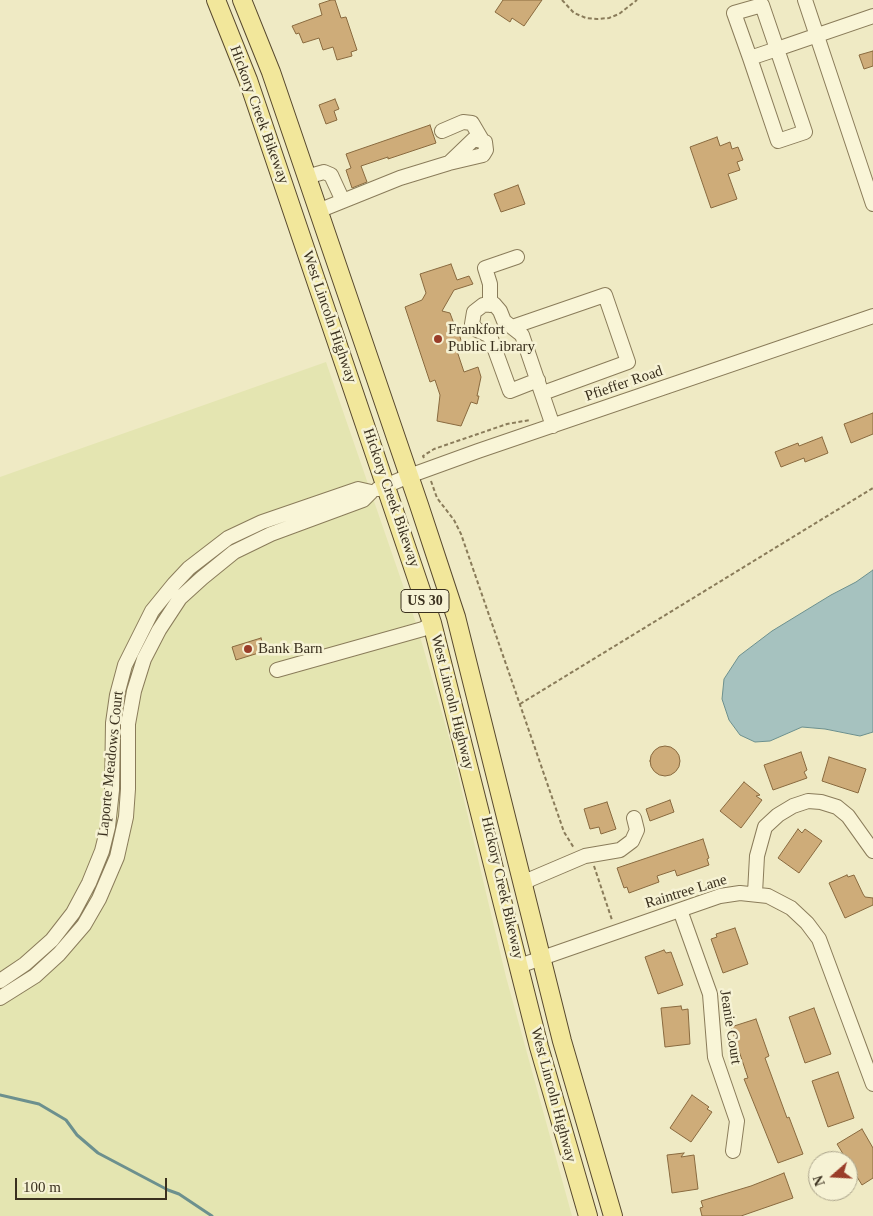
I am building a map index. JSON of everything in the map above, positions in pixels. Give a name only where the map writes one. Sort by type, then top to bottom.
[{"type":"main road","name":"West Lincoln Highway","points":[[216,0],[248,80],[379,488],[432,623],[542,1056],[588,1216]]},
{"type":"main road","name":"West Lincoln Highway","points":[[242,0],[270,72],[456,617],[562,1041],[613,1216]]},
{"type":"street","points":[[804,0],[872,199]]},
{"type":"street","points":[[762,4],[777,49],[805,132],[778,141],[734,13],[762,4]]},
{"type":"street","points":[[750,58],[873,16]]},
{"type":"street","points":[[318,211],[400,178],[483,155],[486,150],[484,142],[472,123],[463,122],[442,131]]},
{"type":"street","points":[[306,177],[324,172],[331,175],[343,201]]},
{"type":"street","points":[[490,305],[490,284],[485,268],[517,257]]},
{"type":"street","points":[[490,336],[508,324],[605,295],[628,362],[540,386],[510,391],[490,336],[477,330],[472,324],[474,312],[484,305],[494,304],[508,324],[522,335],[540,386],[552,421]]},
{"type":"street","name":"Pfieffer Road","points":[[379,488],[552,421],[873,316]]},
{"type":"street","name":"Laporte Meadows Court","points":[[0,981],[25,964],[52,940],[73,913],[90,883],[102,851],[108,827],[112,790],[113,723],[117,695],[125,665],[152,612],[189,568],[228,538],[262,522],[358,489],[379,488]]},
{"type":"street","name":"Laporte Meadows Court","points":[[0,998],[35,976],[59,954],[84,925],[99,900],[117,857],[126,817],[128,724],[134,691],[144,659],[158,630],[180,598],[234,552],[271,534],[362,500],[379,488]]},
{"type":"street","points":[[277,670],[423,629],[432,623]]},
{"type":"street","points":[[755,893],[757,856],[765,827],[792,806],[808,801],[821,802],[837,807],[848,816],[873,850]]},
{"type":"street","points":[[523,884],[585,856],[620,850],[632,841],[637,830],[634,818]]},
{"type":"street","name":"Raintree Lane","points":[[519,966],[725,895],[755,893],[768,896],[791,908],[814,930],[824,949],[868,1053],[873,1084]]},
{"type":"street","name":"Jeanie Court","points":[[680,910],[710,994],[715,1057],[737,1121],[733,1151]]},
{"type":"path","points":[[562,0],[574,13],[586,18],[596,19],[609,18],[620,14],[637,0]]},
{"type":"path","points":[[423,456],[434,449],[507,424],[552,421]]},
{"type":"path","points":[[520,704],[873,488]]},
{"type":"path","points":[[437,498],[454,520],[461,534],[564,832],[570,844],[593,864],[616,932]]},
{"type":"green space","points":[[326,362],[417,626],[450,741],[506,977],[572,1216],[0,1216],[0,477]]},
{"type":"water","points":[[873,570],[873,732],[860,736],[825,729],[802,727],[770,741],[755,742],[740,735],[729,720],[722,699],[724,679],[739,656],[772,631]]},
{"type":"building","points":[[335,0],[341,18],[346,17],[357,50],[351,52],[352,56],[337,60],[333,47],[323,50],[319,38],[303,43],[299,33],[296,34],[292,26],[322,15],[319,4]]},
{"type":"building","points":[[503,0],[542,0],[524,26],[512,18],[510,22],[495,12]]},
{"type":"building","points":[[873,51],[873,66],[864,69],[859,55]]},
{"type":"building","points":[[335,99],[339,109],[334,111],[337,120],[326,124],[319,105]]},
{"type":"building","points":[[430,125],[436,143],[361,166],[367,182],[352,188],[346,170],[351,168],[346,154]]},
{"type":"building","points":[[717,137],[720,146],[730,142],[732,149],[738,147],[743,160],[737,162],[740,170],[728,174],[737,199],[711,208],[690,147]]},
{"type":"building","points":[[518,185],[525,204],[501,212],[494,194]]},
{"type":"building","name":"Frankfort Public Library","points":[[451,264],[457,280],[469,276],[473,284],[454,290],[442,311],[450,313],[458,331],[463,346],[456,348],[464,372],[478,367],[481,377],[477,404],[471,402],[461,426],[437,421],[440,395],[435,380],[430,382],[405,307],[422,300],[426,293],[420,274]]},
{"type":"building","points":[[873,413],[873,434],[851,443],[844,424]]},
{"type":"building","points":[[822,437],[828,453],[805,462],[804,458],[781,467],[775,452],[798,443],[799,446]]},
{"type":"building","name":"Bank Barn","points":[[261,638],[265,651],[236,660],[232,647]]},
{"type":"building","points":[[665,746],[676,750],[680,761],[676,772],[665,776],[654,772],[650,761],[654,750]]},
{"type":"building","points":[[801,752],[807,770],[804,772],[807,778],[773,790],[764,765]]},
{"type":"building","points":[[829,757],[866,769],[858,793],[822,781]]},
{"type":"building","points":[[744,782],[760,795],[756,796],[762,800],[741,828],[720,811]]},
{"type":"building","points":[[670,800],[674,812],[650,821],[646,809]]},
{"type":"building","points":[[607,802],[616,829],[601,834],[599,827],[590,829],[584,809]]},
{"type":"building","points":[[798,829],[802,833],[805,829],[822,841],[799,873],[778,858]]},
{"type":"building","points":[[703,839],[709,858],[707,859],[709,865],[677,876],[675,870],[657,876],[659,882],[629,893],[627,887],[624,888],[617,868]]},
{"type":"building","points":[[847,875],[848,877],[854,875],[865,897],[873,898],[873,905],[845,918],[829,883]]},
{"type":"building","points":[[735,928],[748,964],[723,973],[711,939],[717,937],[716,934]]},
{"type":"building","points":[[664,950],[666,953],[671,952],[683,985],[658,994],[645,957]]},
{"type":"building","points":[[681,1006],[682,1010],[688,1009],[690,1044],[665,1047],[661,1008]]},
{"type":"building","points":[[814,1008],[831,1054],[805,1063],[789,1017]]},
{"type":"building","points":[[756,1019],[769,1056],[765,1058],[787,1118],[789,1117],[803,1154],[778,1163],[744,1079],[748,1078],[731,1027]]},
{"type":"building","points":[[838,1072],[854,1118],[828,1127],[812,1081]]},
{"type":"building","points":[[692,1095],[709,1107],[707,1109],[712,1112],[691,1142],[670,1128]]},
{"type":"building","points":[[862,1129],[873,1148],[873,1178],[862,1185],[858,1178],[858,1151],[841,1151],[837,1144]]},
{"type":"building","points":[[684,1153],[681,1157],[694,1155],[698,1189],[672,1193],[667,1155]]},
{"type":"building","points":[[784,1173],[793,1198],[741,1216],[702,1216],[700,1208],[703,1207],[701,1201],[751,1186]]},
{"type":"waterway","points":[[0,1095],[39,1104],[66,1120],[77,1135],[98,1153],[179,1194],[212,1216]]},
{"type":"place","name":"Frankfort Public Library","points":[[438,339]]},
{"type":"place","name":"Bank Barn","points":[[248,649]]}]
